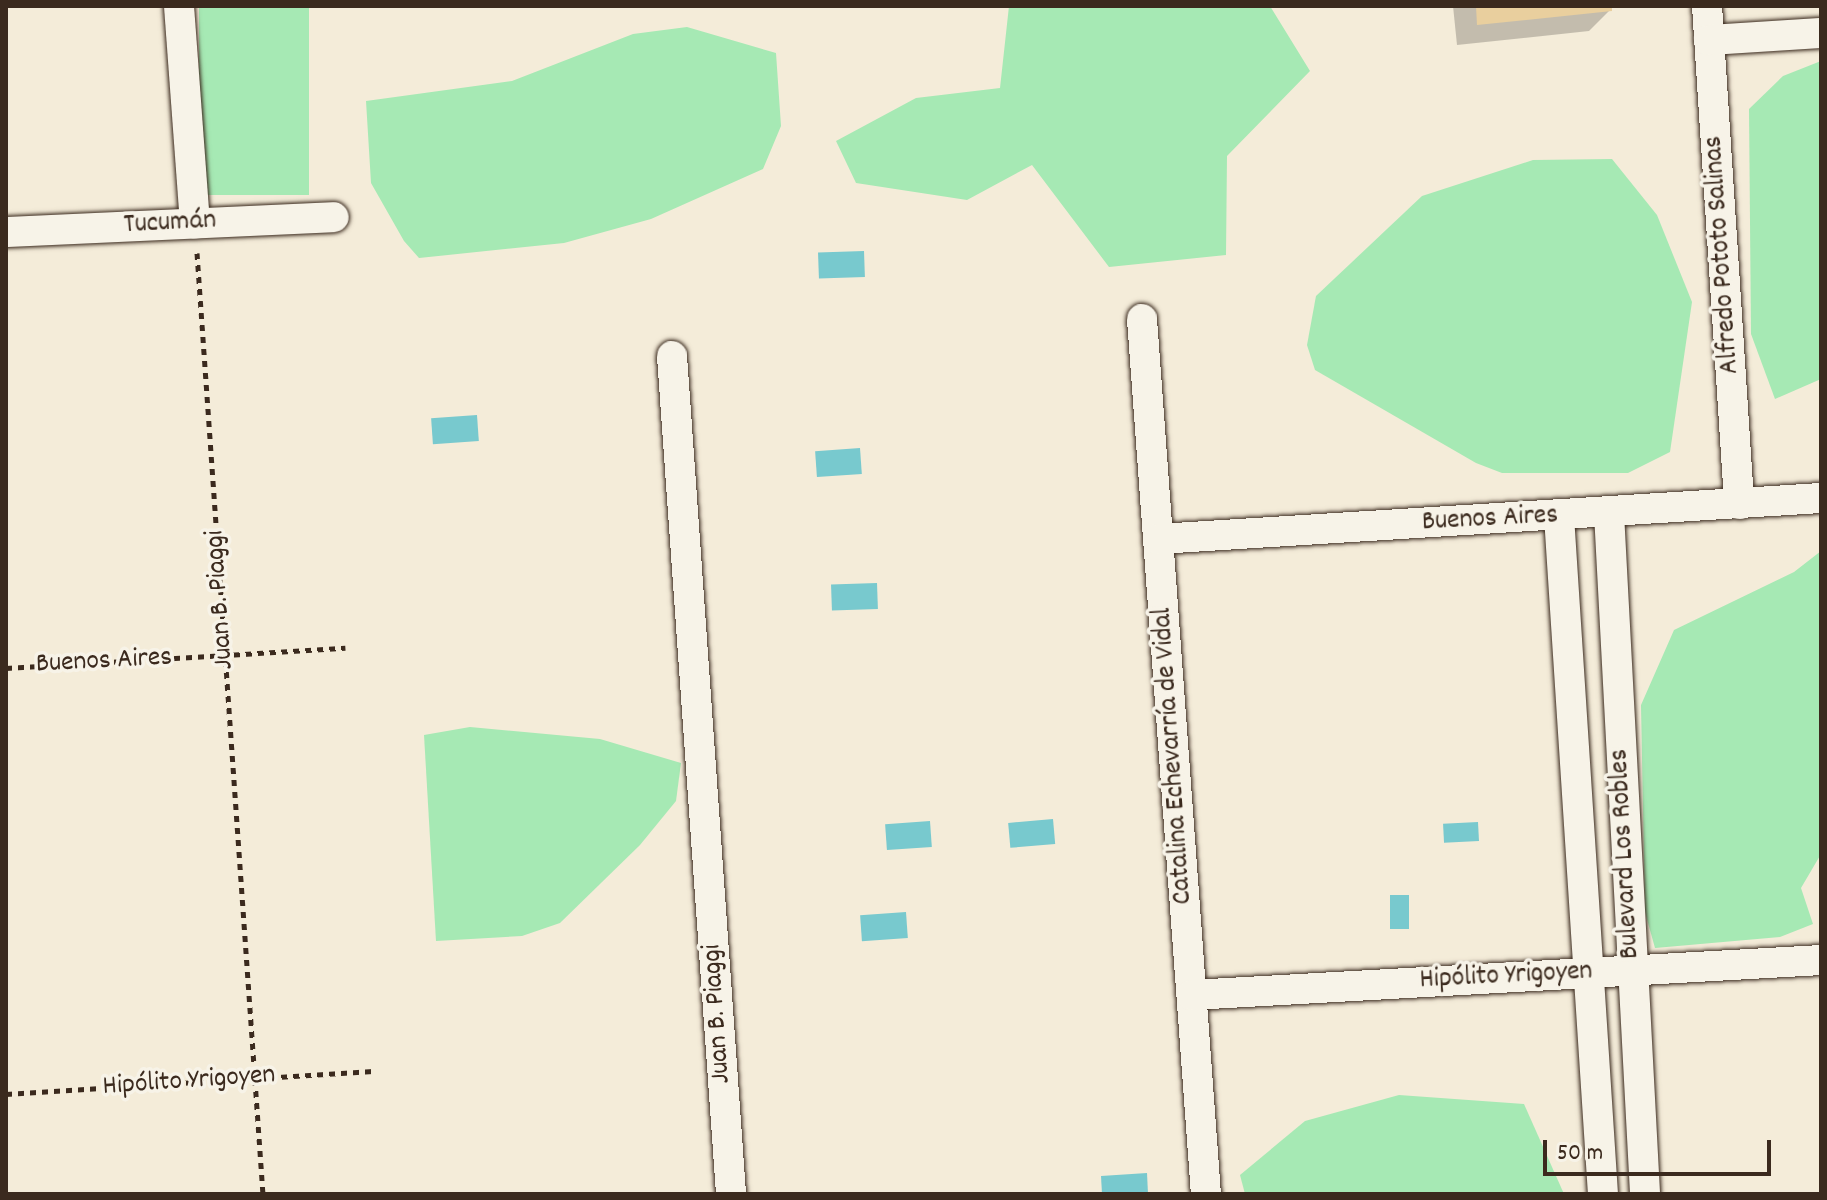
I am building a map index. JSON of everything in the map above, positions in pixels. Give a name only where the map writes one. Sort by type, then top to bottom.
[{"type":"street","points":[[179,6],[195,223]]},
{"type":"street","name":"Alfredo Pototo Salinas","points":[[1707,6],[1739,504]]},
{"type":"street","points":[[1709,40],[1821,33]]},
{"type":"street","name":"Tucumán","points":[[6,232],[334,217]]},
{"type":"street","name":"Catalina Echevarría de Vidal","points":[[1142,319],[1206,1194]]},
{"type":"street","name":"Juan B. Piaggi","points":[[672,356],[731,1194]]},
{"type":"street","name":"Buenos Aires","points":[[1158,539],[1821,498]]},
{"type":"street","name":"Bulevard Los Robles","points":[[1609,513],[1645,1194]]},
{"type":"street","name":"Bulevard Los Robles","points":[[1559,516],[1603,1194]]},
{"type":"street","name":"Hipólito Yrigoyen","points":[[1192,995],[1821,960]]},
{"type":"path","name":"Juan B. Piaggi","points":[[195,223],[263,1194]]},
{"type":"path","name":"Buenos Aires","points":[[6,668],[345,648]]},
{"type":"path","name":"Hipólito Yrigoyen","points":[[6,1094],[373,1071]]},
{"type":"green space","points":[[199,6],[309,6],[309,195],[199,195]]},
{"type":"green space","points":[[1009,6],[1270,6],[1310,71],[1227,156],[1226,255],[1109,267],[1032,165],[967,200],[856,183],[836,141],[916,98],[1000,88]]},
{"type":"green space","points":[[687,27],[776,53],[781,126],[763,169],[651,219],[564,243],[419,258],[404,241],[371,183],[366,101],[512,81],[633,34]]},
{"type":"green space","points":[[1821,61],[1821,379],[1775,399],[1751,334],[1749,109],[1783,76]]},
{"type":"green space","points":[[1612,159],[1657,215],[1692,302],[1670,452],[1628,473],[1502,473],[1476,463],[1315,370],[1307,345],[1316,296],[1422,196],[1533,160]]},
{"type":"green space","points":[[1821,551],[1821,854],[1801,888],[1813,924],[1780,937],[1655,948],[1645,912],[1641,705],[1674,630],[1794,572]]},
{"type":"green space","points":[[470,727],[600,739],[681,763],[676,801],[640,845],[560,923],[522,936],[436,941],[424,735]]},
{"type":"green space","points":[[1399,1095],[1524,1104],[1564,1194],[1245,1194],[1240,1175],[1305,1121]]},
{"type":"water","points":[[864,251],[865,277],[819,279],[818,253]]},
{"type":"water","points":[[477,415],[479,441],[433,444],[431,418]]},
{"type":"water","points":[[860,448],[862,474],[817,477],[815,451]]},
{"type":"water","points":[[877,583],[878,609],[832,611],[831,585]]},
{"type":"water","points":[[1053,819],[1055,844],[1010,848],[1008,823]]},
{"type":"water","points":[[930,821],[932,847],[887,850],[885,824]]},
{"type":"water","points":[[1478,822],[1479,841],[1444,843],[1443,824]]},
{"type":"water","points":[[1390,895],[1409,895],[1409,929],[1390,929]]},
{"type":"water","points":[[906,912],[908,938],[862,941],[860,915]]},
{"type":"water","points":[[1147,1173],[1148,1194],[1102,1194],[1101,1176]]},
{"type":"building","points":[[1476,6],[1612,6],[1612,11],[1477,25]]}]
